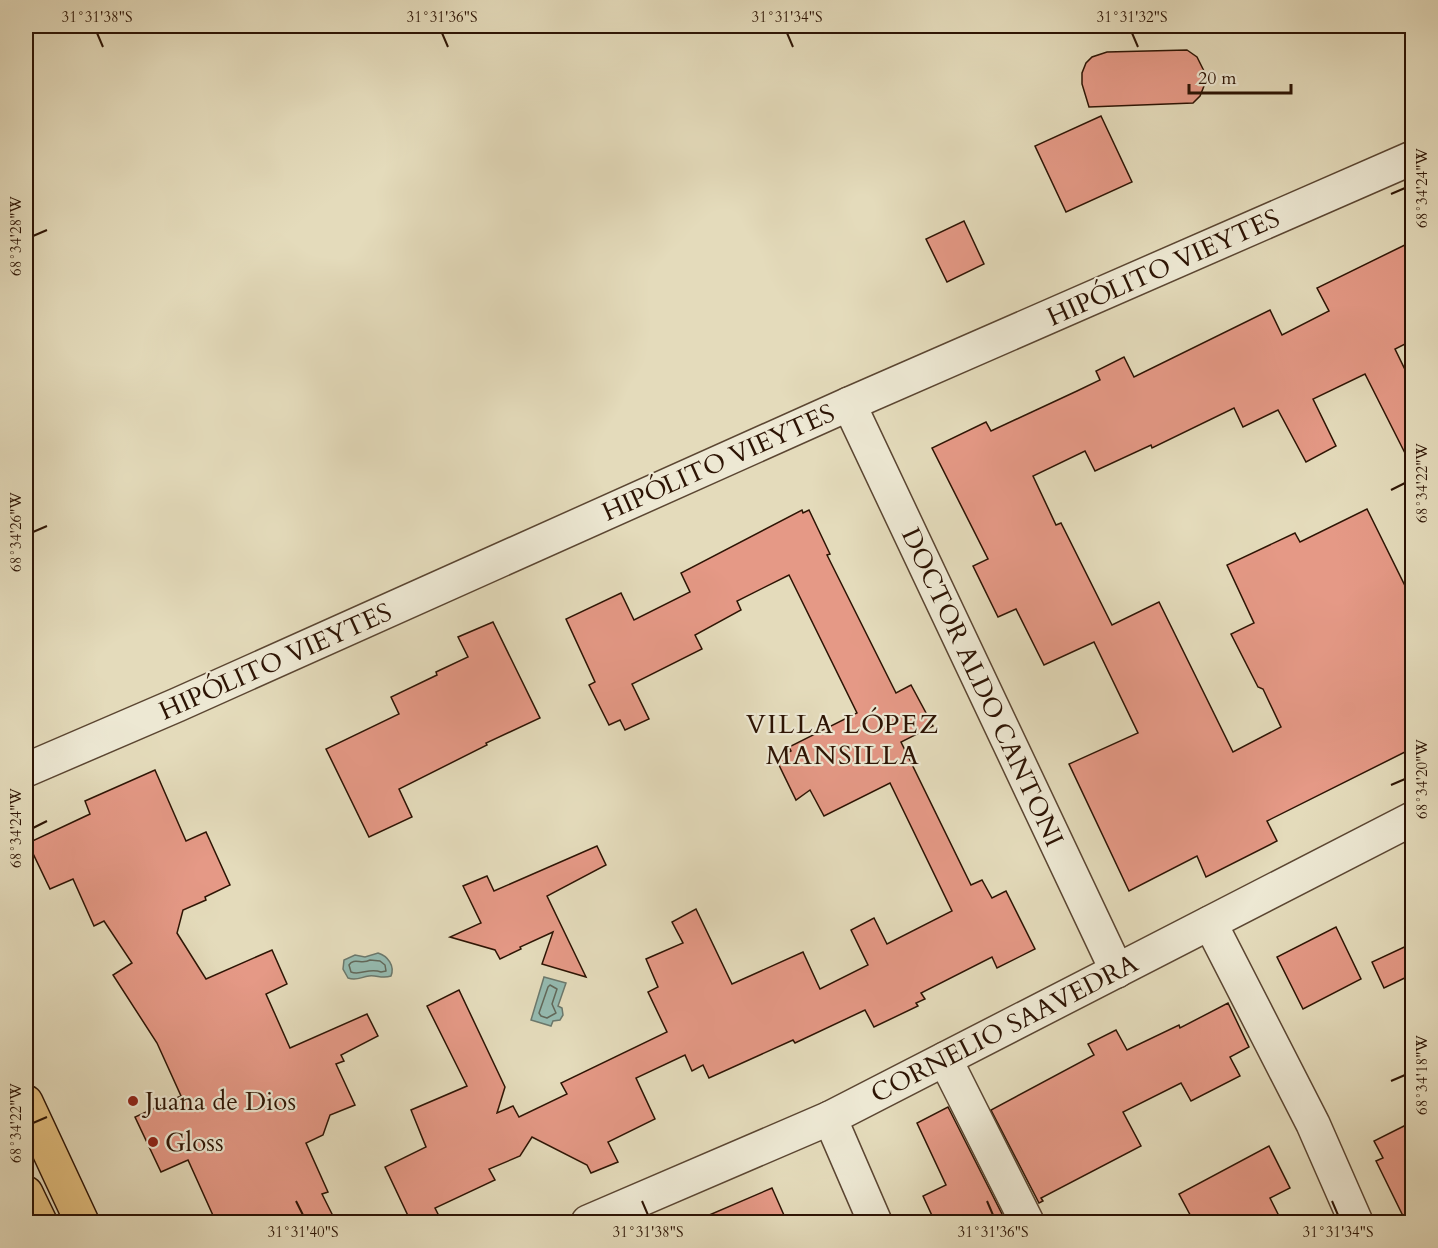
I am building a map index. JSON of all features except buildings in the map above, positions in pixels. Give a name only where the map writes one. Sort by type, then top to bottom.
[{"type":"main road","points":[[26,1102],[82,1222]]},
{"type":"main road","points":[[26,1193],[39,1222]]},
{"type":"street","name":"HIPÓLITO VIEYTES","points":[[26,771],[199,696],[849,404],[1413,158]]},
{"type":"street","name":"DOCTOR ALDO CANTONI","points":[[849,404],[1117,970]]},
{"type":"street","name":"CORNELIO SAAVEDRA","points":[[588,1222],[830,1118],[1413,819]]},
{"type":"street","points":[[1210,923],[1313,1124],[1356,1222]]},
{"type":"street","points":[[945,1059],[1027,1222]]},
{"type":"street","points":[[830,1118],[875,1222]]},
{"type":"water","points":[[378,953],[390,962],[391,976],[348,978],[343,969],[344,960],[355,955],[365,957]]},
{"type":"water","points":[[544,977],[566,983],[558,1006],[562,1008],[563,1015],[560,1020],[553,1021],[551,1026],[531,1020]]},
{"type":"place","name":"Juana de Dios","points":[[133,1101]]},
{"type":"place","name":"Gloss","points":[[153,1142]]},
{"type":"district","name":"VILLA LÓPEZ MANSILLA","points":[[843,740]]}]
